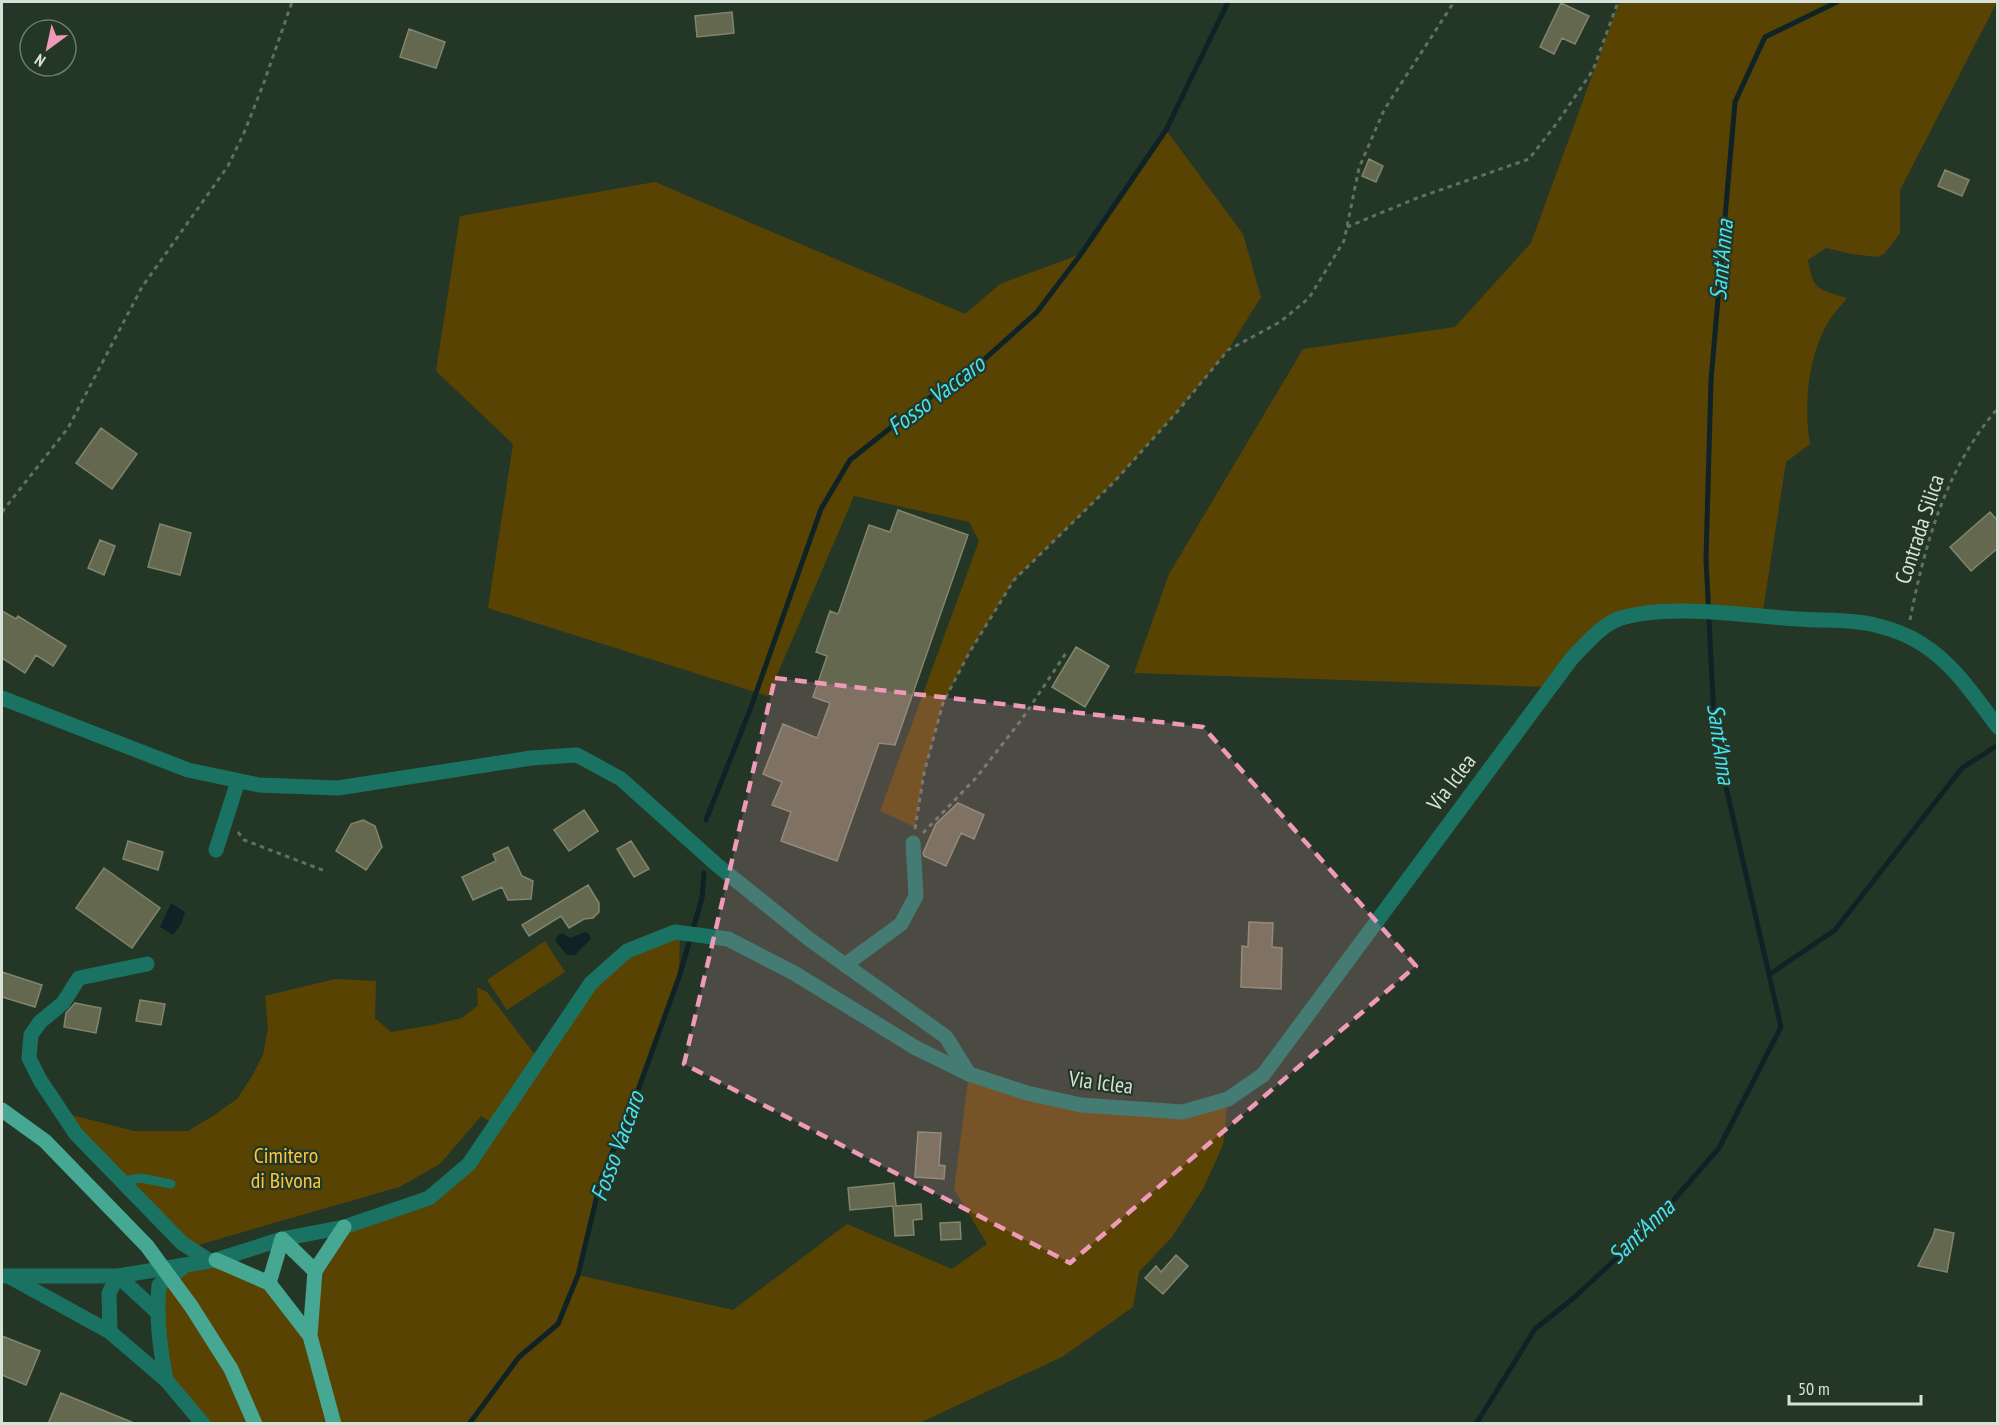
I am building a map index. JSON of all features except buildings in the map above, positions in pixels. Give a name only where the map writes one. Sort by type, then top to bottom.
[{"type":"main road","points":[[2,1110],[45,1141],[147,1246],[191,1306],[231,1369],[255,1424]]},
{"type":"main road","points":[[334,1424],[310,1336],[315,1271],[344,1227]]},
{"type":"main road","points":[[269,1283],[282,1239],[315,1271]]},
{"type":"main road","points":[[213,1260],[269,1283],[310,1336]]},
{"type":"street","name":"Via Iclea","points":[[344,1227],[429,1197],[469,1164],[591,983],[627,951],[675,932],[728,939],[794,973],[916,1048],[969,1074],[1027,1093],[1081,1105],[1183,1112],[1228,1099],[1263,1075],[1572,658],[1593,636],[1619,618],[1650,612],[1681,612],[1873,624],[1896,631],[1921,643],[1944,660],[1981,702],[1993,721]]},
{"type":"street","points":[[2,698],[188,770],[259,785],[338,788],[531,758],[577,755],[621,779],[717,866],[809,939],[946,1037],[969,1074]]},
{"type":"street","points":[[216,850],[238,781]]},
{"type":"street","points":[[845,964],[901,924],[916,896],[913,843]]},
{"type":"street","points":[[147,964],[79,978],[63,1003],[39,1022],[31,1035],[29,1058],[40,1080],[76,1134],[182,1243],[213,1260]]},
{"type":"street","points":[[5,1276],[118,1276],[213,1260],[282,1239],[344,1227]]},
{"type":"street","points":[[166,1380],[159,1341],[157,1312],[159,1285],[187,1265]]},
{"type":"street","points":[[5,1276],[110,1332],[166,1380],[203,1424]]},
{"type":"street","points":[[118,1276],[157,1312]]},
{"type":"street","points":[[110,1332],[109,1293],[118,1276]]},
{"type":"lane","points":[[123,1181],[141,1178],[171,1184]]},
{"type":"path","points":[[2,512],[68,428],[142,287],[228,166],[244,133],[292,2]]},
{"type":"path","points":[[913,843],[924,773],[943,703],[969,653],[1014,580],[1114,482],[1177,412],[1228,350],[1280,322],[1309,298],[1344,241],[1359,168],[1384,110],[1454,2]]},
{"type":"path","points":[[1347,227],[1418,198],[1529,159],[1593,70],[1618,2]]},
{"type":"path","name":"Contrada Silica","points":[[1907,636],[1925,552],[1942,501],[1959,462],[1998,408]]},
{"type":"path","points":[[913,843],[976,778],[1022,719],[1066,653]]},
{"type":"path","points":[[227,816],[244,840],[324,871]]},
{"type":"highlighted area","points":[[775,678],[1203,727],[1416,966],[1070,1263],[684,1064]]},
{"type":"green space","points":[[1619,2],[1997,2],[1900,190],[1900,233],[1885,253],[1878,257],[1826,248],[1808,260],[1812,278],[1818,287],[1847,298],[1827,324],[1814,356],[1807,400],[1810,444],[1786,462],[1762,617],[1619,619],[1550,687],[1134,673],[1169,574],[1303,349],[1455,327],[1531,243]]},
{"type":"green space","points":[[1166,130],[1243,234],[1261,297],[1228,350],[1177,412],[1114,482],[1014,580],[969,653],[943,703],[924,773],[915,827],[880,811],[979,541],[969,522],[854,496],[768,696],[488,608],[513,444],[436,371],[460,216],[655,182],[965,314],[1000,284],[1081,254]]},
{"type":"green space","name":"Cimitero di Bivona","points":[[680,932],[679,977],[634,1101],[601,1179],[578,1275],[733,1310],[847,1224],[952,1269],[987,1244],[954,1189],[969,1074],[1027,1093],[1183,1112],[1228,1099],[1223,1145],[1203,1189],[1172,1237],[1139,1272],[1133,1307],[1062,1357],[917,1424],[203,1423],[166,1380],[159,1285],[187,1265],[216,1260],[269,1283],[309,1335],[315,1271],[344,1227],[429,1197],[495,1125],[481,1116],[440,1164],[399,1187],[191,1247],[60,1112],[134,1131],[188,1131],[237,1099],[252,1076],[263,1055],[268,1028],[265,996],[335,979],[376,981],[375,1018],[391,1032],[462,1018],[478,1005],[477,987],[487,992],[539,1060],[591,983],[627,951]]},
{"type":"green space","points":[[545,941],[565,972],[507,1010],[487,980]]},
{"type":"water","points":[[171,903],[185,912],[181,924],[173,935],[160,927]]},
{"type":"water","points":[[585,932],[591,939],[575,955],[567,955],[556,942],[556,937],[562,933],[570,938]]},
{"type":"waterway","name":"Fosso Vaccaro","points":[[706,820],[750,710],[821,509],[850,460],[922,403],[978,365],[1037,312],[1081,254],[1166,130],[1228,2]]},
{"type":"waterway","name":"Sant'Anna","points":[[1476,1424],[1535,1329],[1576,1296],[1652,1225],[1719,1148],[1781,1027],[1715,739],[1706,559],[1711,380],[1735,102],[1765,37],[1837,2]]},
{"type":"waterway","points":[[1770,974],[1835,930],[1962,768],[1998,745]]},
{"type":"waterway","name":"Fosso Vaccaro","points":[[469,1424],[519,1357],[558,1324],[578,1275],[601,1179],[634,1101],[679,977],[702,898],[704,873]]}]
